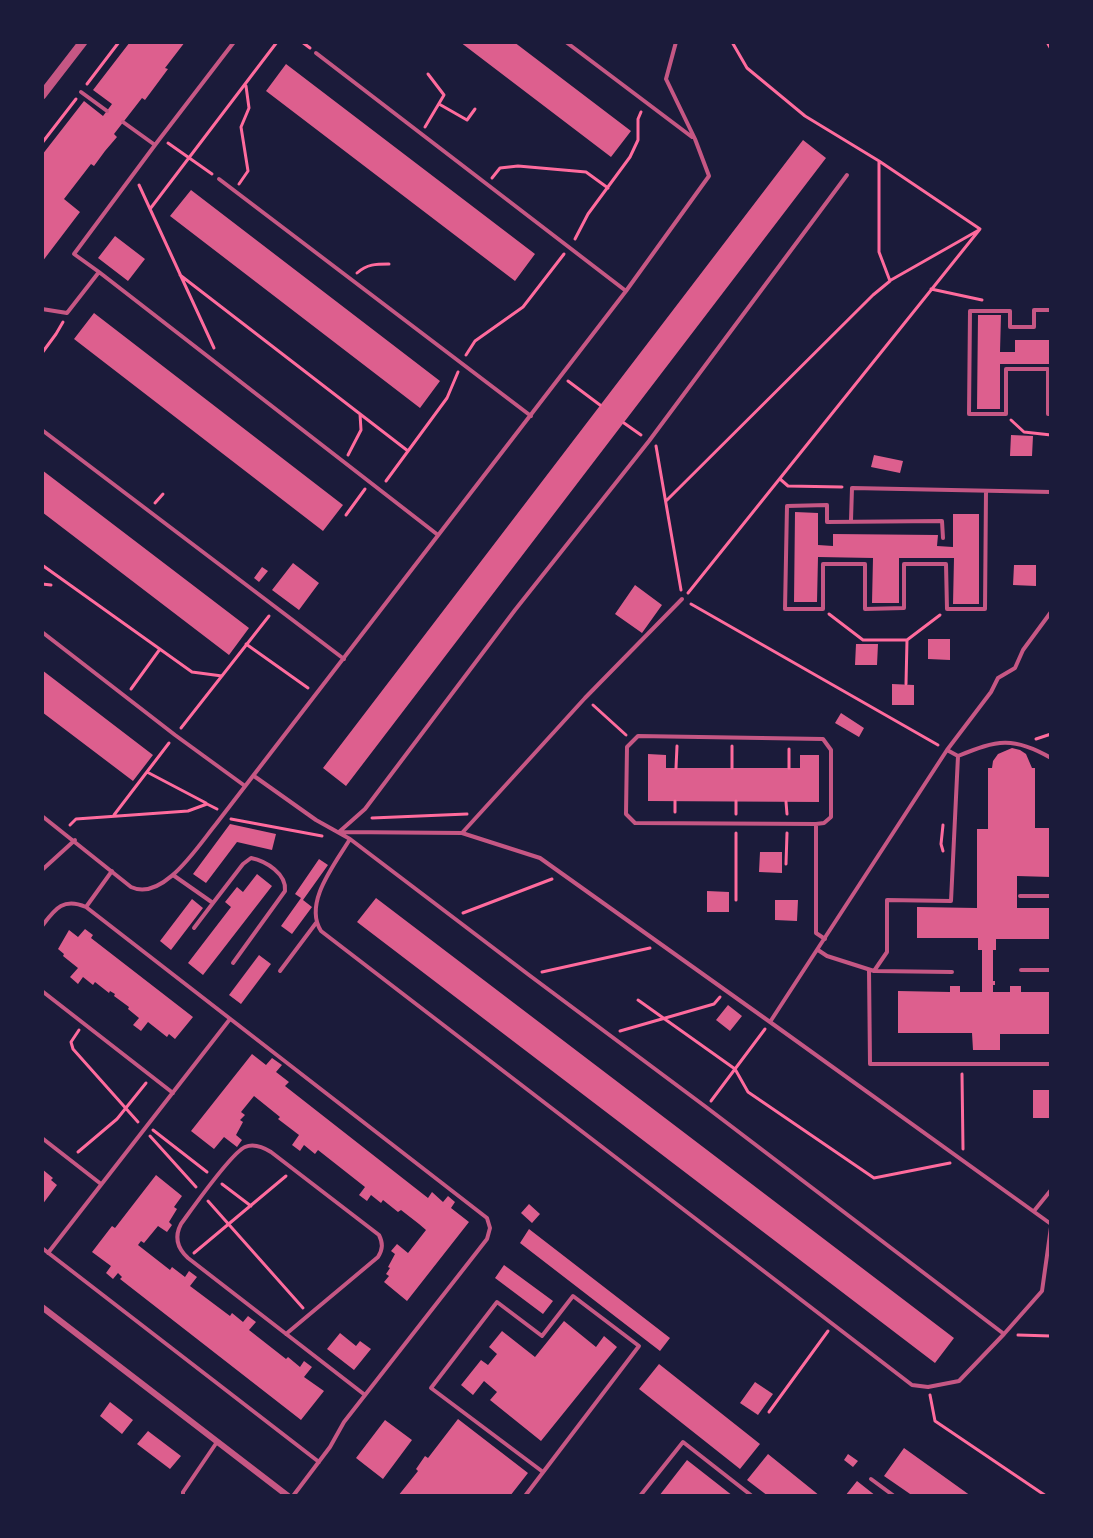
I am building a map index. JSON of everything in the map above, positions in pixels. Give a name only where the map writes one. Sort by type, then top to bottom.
[{"type":"street","points":[[58,75],[74,42]]},
{"type":"street","points":[[42,95],[83,42]]},
{"type":"street","points":[[42,1306],[288,1496]]},
{"type":"lane","points":[[234,42],[74,254],[438,535]]},
{"type":"lane","points":[[566,42],[695,139]]},
{"type":"lane","points":[[42,816],[139,891],[152,890],[173,875],[254,776],[531,416],[626,291],[709,176],[695,139],[666,79],[676,42]]},
{"type":"lane","points":[[316,53],[626,291]]},
{"type":"lane","points":[[81,92],[107,111]]},
{"type":"lane","points":[[123,122],[155,145]]},
{"type":"lane","points":[[338,832],[365,809],[515,610],[649,441],[847,175]]},
{"type":"lane","points":[[219,179],[531,416]]},
{"type":"lane","points":[[42,309],[67,313],[99,273]]},
{"type":"lane","points":[[1051,310],[1034,310],[1034,327],[1010,327],[1010,311],[970,311],[969,414],[1006,414],[1006,369],[1048,369],[1048,414],[1051,414]]},
{"type":"lane","points":[[42,430],[344,659]]},
{"type":"lane","points":[[851,520],[852,488],[1051,492]]},
{"type":"lane","points":[[943,538],[942,521],[827,522],[827,505],[787,506],[785,609],[823,609],[823,564],[865,564],[865,609],[903,608],[903,564],[946,564],[947,609],[985,609],[986,491]]},
{"type":"lane","points":[[462,833],[585,698],[682,599]]},
{"type":"lane","points":[[770,1022],[947,750],[991,692],[998,678],[1015,668],[1023,650],[1051,612]]},
{"type":"lane","points":[[42,632],[245,786]]},
{"type":"lane","points":[[638,736],[677,737],[823,739],[831,750],[831,817],[824,823],[816,824],[635,823],[626,814],[627,747],[638,736]]},
{"type":"lane","points":[[947,750],[958,756],[985,746],[1013,741],[1051,758]]},
{"type":"lane","points":[[958,756],[951,901],[887,900],[887,952],[871,970],[870,1064],[1051,1064]]},
{"type":"lane","points":[[254,776],[316,820],[350,839],[1004,1334]]},
{"type":"lane","points":[[816,824],[816,933],[825,939]]},
{"type":"lane","points":[[316,923],[321,931],[331,939],[912,1385],[928,1387],[959,1381],[1042,1291],[1051,1226],[1034,1211],[540,858],[462,833],[338,832]]},
{"type":"lane","points":[[280,971],[316,923],[318,894],[350,839]]},
{"type":"lane","points":[[42,870],[75,840]]},
{"type":"lane","points":[[194,928],[243,864],[251,858],[259,860],[282,876],[286,883],[285,891],[233,963]]},
{"type":"lane","points":[[86,907],[112,871]]},
{"type":"lane","points":[[173,875],[213,903]]},
{"type":"lane","points":[[1020,896],[1051,896]]},
{"type":"lane","points":[[42,926],[60,905],[78,903],[86,907],[487,1218],[489,1223],[487,1239],[344,1422],[333,1443],[293,1496]]},
{"type":"lane","points":[[818,950],[827,956],[871,970],[952,972]]},
{"type":"lane","points":[[1022,970],[1051,970]]},
{"type":"lane","points":[[42,991],[173,1093]]},
{"type":"lane","points":[[48,1253],[230,1019]]},
{"type":"lane","points":[[42,1138],[101,1184]]},
{"type":"lane","points":[[286,1334],[375,1260],[381,1253],[382,1245],[379,1235],[294,1169],[265,1148],[252,1146],[236,1152],[178,1229],[179,1246],[188,1258],[286,1334],[365,1395]]},
{"type":"lane","points":[[1034,1211],[1051,1190]]},
{"type":"lane","points":[[42,1248],[319,1462]]},
{"type":"lane","points":[[525,1496],[639,1346],[573,1296],[542,1336],[497,1302],[431,1388],[543,1472]]},
{"type":"lane","points":[[182,1494],[217,1441]]},
{"type":"lane","points":[[640,1496],[683,1442],[752,1496]]},
{"type":"lane","points":[[871,1479],[894,1496]]},
{"type":"path","points":[[150,209],[278,42]]},
{"type":"path","points":[[732,42],[747,68],[805,116],[879,161],[980,230]]},
{"type":"path","points":[[1047,42],[1051,50]]},
{"type":"path","points":[[421,133],[444,94],[428,74]]},
{"type":"path","points":[[234,190],[248,171],[241,127],[249,108],[246,84]]},
{"type":"path","points":[[440,104],[467,120],[475,109]]},
{"type":"path","points":[[379,490],[447,398],[460,363],[475,341],[524,307],[569,248],[582,229],[588,214],[630,158],[638,140],[640,114],[646,104]]},
{"type":"path","points":[[161,138],[219,179]]},
{"type":"path","points":[[879,161],[879,252],[890,281]]},
{"type":"path","points":[[488,184],[500,168],[518,166],[586,172],[608,188]]},
{"type":"path","points":[[134,174],[214,348]]},
{"type":"path","points":[[666,501],[864,303],[890,281],[980,230]]},
{"type":"path","points":[[682,599],[980,230]]},
{"type":"path","points":[[352,279],[365,266],[389,264]]},
{"type":"path","points":[[180,275],[408,451]]},
{"type":"path","points":[[931,289],[943,292]]},
{"type":"path","points":[[42,352],[56,334],[67,313]]},
{"type":"path","points":[[560,376],[600,405]]},
{"type":"path","points":[[344,462],[361,430],[360,414]]},
{"type":"path","points":[[1006,414],[1024,432],[1051,435]]},
{"type":"path","points":[[624,423],[649,441]]},
{"type":"path","points":[[658,447],[682,599]]},
{"type":"path","points":[[780,479],[788,486],[852,488]]},
{"type":"path","points":[[346,515],[370,482]]},
{"type":"path","points":[[42,565],[192,672],[222,676]]},
{"type":"path","points":[[42,584],[51,585]]},
{"type":"path","points":[[682,599],[947,750]]},
{"type":"path","points":[[114,815],[275,608]]},
{"type":"path","points":[[823,609],[863,640],[907,640],[947,609]]},
{"type":"path","points":[[906,684],[907,640]]},
{"type":"path","points":[[246,644],[317,694]]},
{"type":"path","points":[[138,679],[159,649]]},
{"type":"path","points":[[594,706],[633,741]]},
{"type":"path","points":[[676,768],[677,737]]},
{"type":"path","points":[[732,737],[732,768]]},
{"type":"path","points":[[789,738],[789,768]]},
{"type":"path","points":[[147,772],[218,810]]},
{"type":"path","points":[[64,832],[76,819],[188,811],[207,804]]},
{"type":"path","points":[[230,818],[319,836],[338,832]]},
{"type":"path","points":[[736,824],[736,900]]},
{"type":"path","points":[[786,864],[787,824]]},
{"type":"path","points":[[452,917],[562,875]]},
{"type":"path","points":[[528,975],[662,945]]},
{"type":"path","points":[[610,1034],[714,1004],[725,990]]},
{"type":"path","points":[[638,1000],[735,1069],[748,1092],[874,1178],[963,1161],[962,1064]]},
{"type":"path","points":[[706,1107],[770,1022]]},
{"type":"path","points":[[84,1024],[72,1039],[71,1046],[126,1109],[146,1127],[251,1206]]},
{"type":"path","points":[[86,1146],[126,1109],[152,1076]]},
{"type":"path","points":[[146,1127],[309,1315]]},
{"type":"path","points":[[188,1258],[294,1169]]},
{"type":"path","points":[[769,1412],[833,1324]]},
{"type":"path","points":[[1004,1334],[1051,1336]]},
{"type":"path","points":[[928,1387],[935,1421],[1046,1496]]},
{"type":"building","points":[[130,42],[185,42],[145,100],[142,98],[114,134],[117,137],[94,166],[91,164],[64,199],[80,212],[42,262],[42,155],[84,101],[103,116],[112,104],[93,90]]},
{"type":"building","points":[[460,42],[514,42],[631,131],[611,157]]},
{"type":"building","points":[[286,64],[535,254],[515,281],[266,91]]},
{"type":"building","points":[[803,140],[826,158],[346,786],[323,768]]},
{"type":"building","points":[[191,190],[440,381],[420,408],[170,216]]},
{"type":"building","points":[[115,236],[145,259],[128,281],[98,258]]},
{"type":"building","points":[[94,313],[343,505],[323,531],[74,339]]},
{"type":"building","points":[[978,315],[1001,315],[1000,352],[1015,352],[1015,340],[1051,340],[1051,364],[1000,364],[1000,409],[977,409]]},
{"type":"building","points":[[1011,435],[1033,436],[1032,456],[1010,456]]},
{"type":"building","points":[[874,455],[903,461],[900,473],[871,467]]},
{"type":"building","points":[[42,470],[249,628],[229,655],[42,512]]},
{"type":"building","points":[[795,512],[818,513],[818,545],[833,546],[833,534],[938,535],[937,546],[953,547],[953,514],[979,514],[979,604],[953,604],[954,558],[899,558],[899,603],[872,603],[873,558],[818,557],[817,602],[794,602]]},
{"type":"building","points":[[293,563],[319,583],[299,610],[272,590]]},
{"type":"building","points":[[1014,565],[1036,565],[1036,586],[1013,585]]},
{"type":"building","points":[[262,567],[268,571],[259,582],[254,578]]},
{"type":"building","points":[[635,585],[662,605],[642,633],[615,614]]},
{"type":"building","points":[[928,639],[950,639],[950,660],[928,659]]},
{"type":"building","points":[[856,644],[878,644],[877,665],[855,665]]},
{"type":"building","points":[[42,670],[153,755],[133,781],[42,712]]},
{"type":"building","points":[[892,684],[914,685],[914,705],[892,705]]},
{"type":"building","points":[[841,713],[864,728],[859,737],[835,723]]},
{"type":"building","points":[[1012,748],[1026,754],[1032,768],[1035,768],[1035,828],[1051,828],[1051,877],[1017,876],[1017,908],[1051,908],[1051,939],[996,939],[996,950],[993,950],[995,985],[993,985],[993,992],[1010,992],[1010,986],[1021,986],[1021,992],[1051,992],[1051,1034],[1000,1034],[1000,1050],[973,1050],[972,1033],[898,1033],[898,991],[950,992],[950,986],[960,986],[960,992],[982,992],[982,950],[978,950],[978,938],[917,938],[917,907],[977,908],[977,829],[988,829],[988,768],[992,768],[993,761],[998,754]]},
{"type":"building","points":[[648,754],[666,755],[666,768],[800,768],[800,755],[819,755],[819,802],[648,801]]},
{"type":"building","points":[[230,824],[276,834],[272,850],[237,842],[206,883],[193,874]]},
{"type":"building","points":[[760,852],[782,852],[782,873],[759,872]]},
{"type":"building","points":[[319,859],[328,865],[303,900],[312,907],[292,934],[281,926],[301,898],[295,894]]},
{"type":"building","points":[[257,874],[272,886],[203,975],[188,963],[231,907],[225,902],[237,887],[243,892]]},
{"type":"building","points":[[707,891],[729,892],[729,912],[707,912]]},
{"type":"building","points":[[376,898],[954,1338],[935,1363],[357,922]]},
{"type":"building","points":[[192,899],[203,908],[171,950],[160,941]]},
{"type":"building","points":[[775,900],[798,900],[797,921],[775,920]]},
{"type":"building","points":[[85,929],[93,935],[91,938],[193,1017],[175,1039],[169,1034],[167,1037],[148,1022],[141,1031],[133,1025],[139,1018],[114,996],[115,994],[110,991],[109,993],[95,982],[93,985],[83,977],[78,984],[70,977],[78,968],[58,949],[69,930],[78,937]]},
{"type":"building","points":[[259,955],[271,964],[241,1004],[229,995]]},
{"type":"building","points":[[728,1005],[742,1016],[730,1031],[716,1020]]},
{"type":"building","points":[[252,1054],[266,1065],[272,1058],[282,1065],[276,1072],[289,1082],[285,1086],[428,1198],[432,1192],[443,1202],[448,1196],[455,1202],[451,1208],[469,1222],[407,1301],[384,1282],[389,1276],[386,1274],[395,1254],[391,1251],[397,1244],[408,1253],[426,1230],[419,1224],[383,1200],[381,1203],[371,1195],[367,1201],[359,1195],[365,1187],[318,1150],[315,1154],[304,1145],[300,1151],[292,1145],[299,1135],[254,1096],[241,1112],[245,1115],[240,1120],[243,1122],[236,1135],[242,1140],[237,1147],[224,1137],[214,1149],[191,1131]]},
{"type":"building","points":[[1033,1090],[1051,1090],[1051,1118],[1033,1118]]},
{"type":"building","points":[[42,1169],[53,1178],[51,1180],[57,1185],[42,1205]]},
{"type":"building","points":[[156,1175],[182,1196],[174,1207],[177,1209],[169,1222],[172,1225],[167,1232],[158,1226],[144,1243],[141,1241],[138,1245],[170,1270],[172,1267],[185,1277],[189,1271],[197,1277],[190,1286],[230,1316],[232,1313],[243,1322],[248,1316],[256,1322],[249,1330],[286,1359],[288,1357],[300,1367],[304,1361],[312,1367],[304,1377],[324,1391],[301,1420],[120,1279],[122,1277],[118,1273],[113,1279],[106,1273],[111,1266],[92,1252],[112,1226],[115,1228]]},
{"type":"building","points":[[529,1204],[540,1214],[532,1223],[521,1213]]},
{"type":"building","points":[[529,1229],[670,1338],[660,1351],[520,1243]]},
{"type":"building","points":[[504,1265],[553,1301],[543,1314],[495,1278]]},
{"type":"building","points":[[564,1321],[596,1347],[604,1336],[617,1347],[541,1441],[490,1400],[497,1392],[484,1381],[473,1395],[461,1385],[481,1360],[488,1365],[497,1354],[489,1347],[502,1331],[535,1357]]},
{"type":"building","points":[[340,1333],[356,1346],[360,1341],[371,1349],[354,1370],[327,1349]]},
{"type":"building","points":[[659,1364],[760,1444],[740,1469],[639,1389]]},
{"type":"building","points":[[755,1382],[773,1394],[758,1415],[740,1403]]},
{"type":"building","points":[[110,1402],[133,1420],[122,1434],[100,1416]]},
{"type":"building","points":[[458,1419],[528,1473],[510,1496],[398,1496],[418,1471],[416,1469],[425,1456],[428,1458]]},
{"type":"building","points":[[385,1420],[412,1440],[383,1479],[356,1458]]},
{"type":"building","points":[[148,1431],[181,1456],[170,1469],[137,1444]]},
{"type":"building","points":[[904,1448],[971,1496],[913,1496],[884,1476]]},
{"type":"building","points":[[768,1454],[820,1496],[768,1496],[747,1480]]},
{"type":"building","points":[[848,1454],[858,1461],[853,1467],[844,1460]]},
{"type":"building","points":[[687,1460],[733,1496],[659,1496]]},
{"type":"building","points":[[857,1481],[876,1496],[845,1496]]}]
